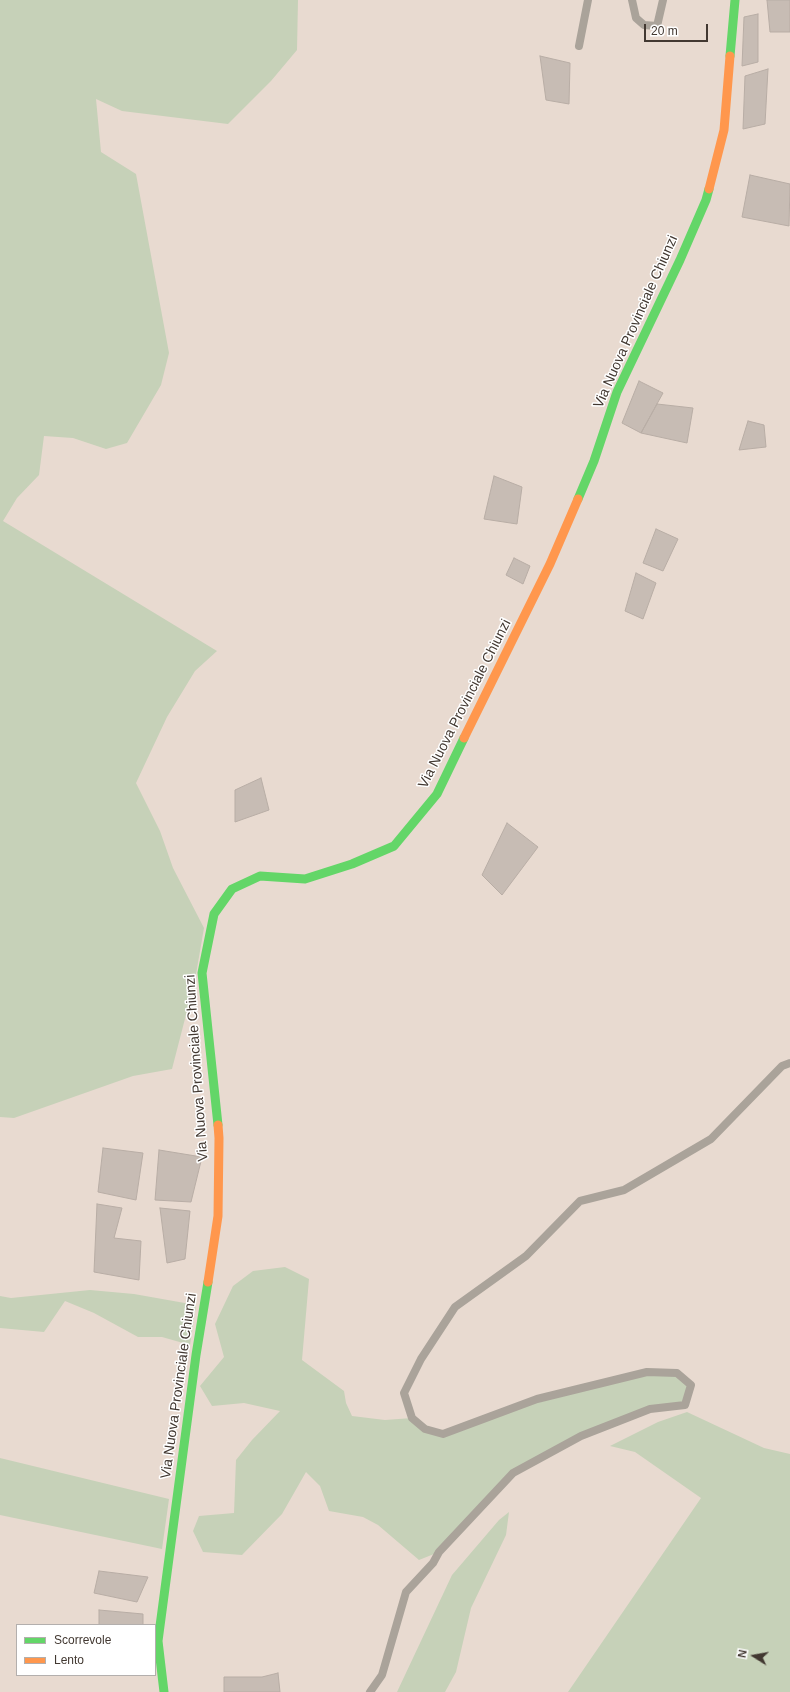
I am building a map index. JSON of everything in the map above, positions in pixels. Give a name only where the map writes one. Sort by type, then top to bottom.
[{"type":"main road","name":"Via Nuova Provinciale Chiunzi","points":[[165,1691],[158,1640],[196,1355],[218,1216],[219,1138],[202,972],[214,914],[232,889],[260,876],[305,879],[352,864],[394,846],[437,794],[550,564],[594,461],[617,392],[680,260],[706,200],[724,130],[735,0]]},
{"type":"lane","points":[[579,46],[588,0]]},
{"type":"lane","points":[[632,0],[636,18],[644,25],[657,26],[663,0]]},
{"type":"lane","points":[[370,1692],[382,1675],[406,1592],[433,1563],[439,1552],[513,1473],[581,1436],[650,1409],[685,1405],[691,1386],[677,1373],[647,1372],[537,1399],[443,1434],[425,1429],[412,1418],[404,1393],[421,1359],[455,1307],[526,1256],[580,1201],[624,1190],[710,1139],[782,1066],[790,1063]]},
{"type":"green space","points":[[0,0],[298,0],[297,50],[271,81],[228,124],[122,111],[96,99],[101,152],[136,174],[169,353],[161,385],[127,443],[106,449],[73,438],[44,436],[39,475],[17,498],[3,521],[217,651],[195,671],[167,717],[136,783],[160,831],[173,868],[204,928],[195,980],[172,1069],[133,1076],[14,1118],[0,1117]]},
{"type":"green space","points":[[285,1267],[309,1279],[302,1360],[344,1391],[346,1403],[352,1416],[385,1420],[412,1418],[443,1434],[537,1399],[647,1372],[677,1373],[691,1385],[685,1405],[664,1406],[581,1436],[513,1473],[439,1552],[419,1560],[378,1525],[363,1517],[329,1511],[320,1486],[306,1472],[282,1514],[242,1555],[203,1552],[193,1531],[199,1516],[234,1513],[236,1460],[252,1440],[280,1411],[244,1403],[212,1406],[200,1386],[224,1357],[215,1324],[233,1286],[253,1271]]},
{"type":"green space","points":[[90,1290],[134,1294],[196,1305],[190,1345],[162,1337],[138,1337],[94,1313],[65,1301],[44,1332],[0,1328],[0,1296],[11,1298]]},
{"type":"green space","points":[[687,1412],[764,1448],[790,1454],[790,1692],[568,1692],[701,1498],[635,1452],[610,1446],[658,1422]]},
{"type":"green space","points":[[0,1458],[169,1499],[162,1549],[0,1515]]},
{"type":"green space","points":[[509,1512],[506,1535],[471,1608],[456,1672],[445,1692],[397,1692],[452,1575],[499,1520]]},
{"type":"building","points":[[767,0],[790,0],[790,32],[770,32]]},
{"type":"building","points":[[758,14],[758,62],[742,66],[744,17]]},
{"type":"building","points":[[540,56],[570,63],[569,104],[546,100]]},
{"type":"building","points":[[768,69],[765,124],[743,129],[745,76]]},
{"type":"building","points":[[750,175],[790,184],[789,226],[742,217]]},
{"type":"building","points":[[639,381],[663,393],[641,433],[622,423]]},
{"type":"building","points":[[657,404],[693,408],[687,443],[641,433]]},
{"type":"building","points":[[748,421],[764,425],[766,447],[739,450]]},
{"type":"building","points":[[494,476],[522,487],[517,524],[484,519]]},
{"type":"building","points":[[656,529],[678,539],[663,571],[643,563]]},
{"type":"building","points":[[514,558],[530,566],[523,584],[506,575]]},
{"type":"building","points":[[636,573],[656,583],[643,619],[625,611]]},
{"type":"building","points":[[261,778],[269,810],[235,822],[235,790]]},
{"type":"building","points":[[507,823],[538,847],[502,895],[482,875]]},
{"type":"building","points":[[103,1148],[143,1153],[136,1200],[98,1192]]},
{"type":"building","points":[[159,1150],[202,1157],[191,1202],[155,1200]]},
{"type":"building","points":[[97,1204],[122,1208],[114,1238],[141,1241],[139,1280],[94,1272]]},
{"type":"building","points":[[160,1208],[190,1211],[185,1259],[167,1263]]},
{"type":"building","points":[[99,1571],[148,1577],[137,1602],[94,1593]]},
{"type":"building","points":[[99,1610],[143,1614],[143,1624],[99,1624]]},
{"type":"building","points":[[278,1673],[280,1692],[224,1692],[224,1677],[262,1677]]},
{"type":"traffic: fast","points":[[730,56],[735,0]]},
{"type":"traffic: fast","points":[[578,499],[594,461],[617,392],[680,260],[706,200],[709,189]]},
{"type":"traffic: fast","points":[[218,1125],[202,973],[214,914],[232,889],[260,876],[305,879],[352,864],[394,846],[437,794],[464,738]]},
{"type":"traffic: fast","points":[[164,1692],[158,1641],[196,1355],[208,1282]]},
{"type":"traffic: slow","points":[[709,189],[724,130],[730,56]]},
{"type":"traffic: slow","points":[[464,738],[550,564],[578,499]]},
{"type":"traffic: slow","points":[[208,1282],[218,1216],[218,1125]]}]
